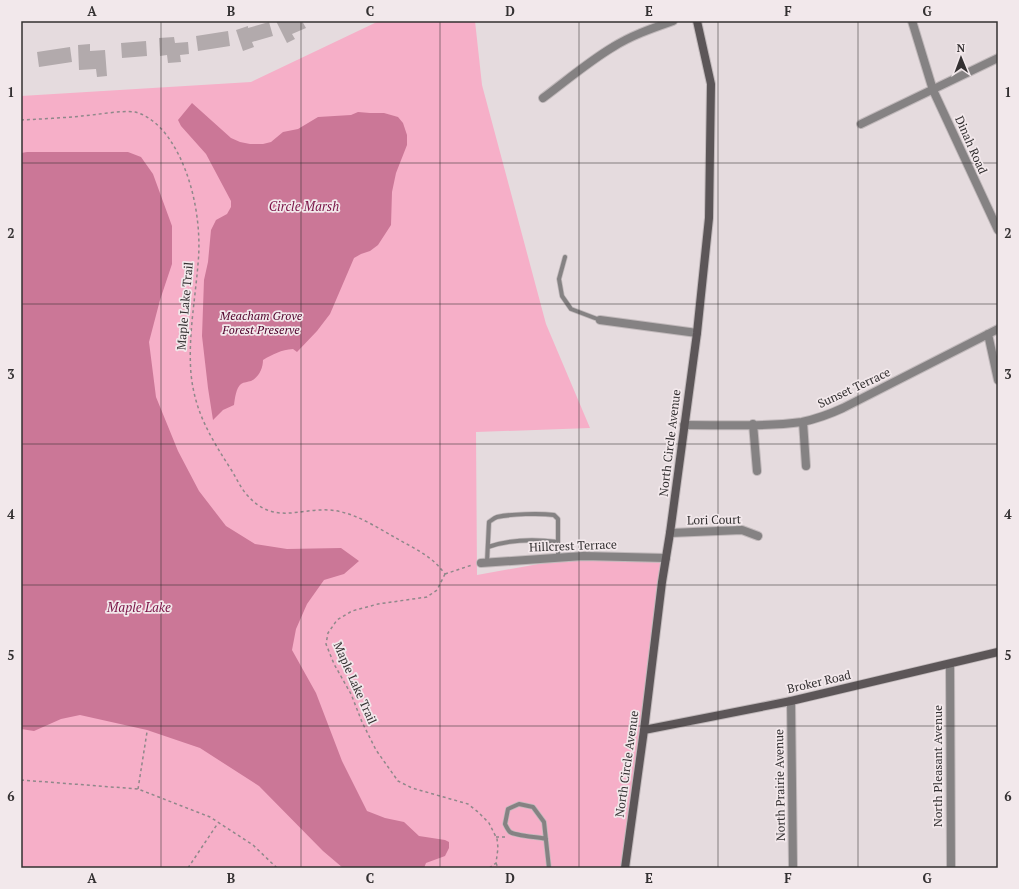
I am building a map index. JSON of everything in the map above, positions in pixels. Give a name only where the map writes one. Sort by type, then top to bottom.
[{"type":"street","points":[[543,98],[590,62],[614,46],[634,36],[673,21]]},
{"type":"street","name":"North Circle Avenue","points":[[625,868],[697,333],[709,218],[711,84],[697,21]]},
{"type":"street","name":"Dinah Road","points":[[912,21],[932,90],[998,230]]},
{"type":"street","points":[[861,124],[998,58]]},
{"type":"street","points":[[600,320],[697,333]]},
{"type":"street","name":"Sunset Terrace","points":[[684,425],[802,422],[820,418],[843,408],[998,329]]},
{"type":"street","points":[[988,334],[998,380]]},
{"type":"street","points":[[802,422],[806,466]]},
{"type":"street","points":[[753,424],[757,471]]},
{"type":"street","name":"Lori Court","points":[[670,533],[742,530],[758,536]]},
{"type":"street","name":"Hillcrest Terrace","points":[[484,563],[620,556],[666,558]]},
{"type":"street","name":"Broker Road","points":[[644,730],[791,701],[998,652]]},
{"type":"street","name":"North Pleasant Avenue","points":[[950,664],[951,868]]},
{"type":"street","name":"North Prairie Avenue","points":[[791,701],[793,868]]},
{"type":"lane","points":[[565,257],[559,279],[562,296],[571,309],[600,320]]},
{"type":"lane","points":[[484,563],[488,547],[489,522],[495,517],[521,515],[545,514],[554,515],[558,518],[558,558]]},
{"type":"lane","points":[[488,547],[503,542],[524,540],[539,539],[558,542]]},
{"type":"lane","points":[[546,840],[535,836],[522,836],[510,832],[505,824],[508,809],[519,804],[533,807],[544,822],[546,840],[549,868]]},
{"type":"path","name":"Maple Lake Trail","points":[[21,120],[67,118],[135,112],[158,124],[169,137],[179,154],[194,200],[198,222],[199,262],[190,332],[191,375],[194,394],[201,419],[208,434],[248,496],[259,506],[275,513],[292,514],[330,510],[348,514],[368,522],[414,548],[433,561],[445,574],[437,590],[427,597],[378,604],[352,611],[338,620],[328,633],[326,644],[334,664],[351,694],[362,722],[376,750],[398,781],[412,788],[468,804],[478,812],[489,823],[497,839],[498,848],[496,863]]},
{"type":"path","points":[[445,574],[457,569],[484,563]]},
{"type":"path","points":[[138,789],[147,732]]},
{"type":"path","points":[[21,780],[138,789],[210,817],[253,845],[278,868]]},
{"type":"path","points":[[188,868],[218,823]]},
{"type":"path","points":[[489,868],[496,863],[498,868]]},
{"type":"green space","name":"Meacham Grove Forest Preserve","points":[[379,21],[475,21],[482,85],[546,324],[590,428],[476,432],[477,575],[583,556],[666,558],[624,868],[21,868],[21,96],[251,82]]},
{"type":"water","name":"Circle Marsh","points":[[192,103],[231,138],[250,144],[263,144],[271,142],[283,132],[298,129],[318,117],[351,115],[358,112],[384,113],[398,117],[403,123],[407,135],[407,145],[396,173],[392,192],[391,225],[378,245],[370,251],[354,258],[330,314],[317,331],[297,352],[293,349],[285,350],[263,360],[258,375],[251,381],[243,383],[239,386],[234,405],[223,410],[213,420],[202,336],[204,280],[208,262],[211,230],[216,220],[227,214],[231,207],[231,201],[206,154],[181,126],[178,120]]},
{"type":"water","name":"Maple Lake","points":[[128,152],[141,157],[153,174],[172,226],[172,264],[160,300],[149,342],[156,397],[178,451],[199,491],[226,526],[255,544],[287,549],[341,548],[359,561],[344,574],[324,580],[307,604],[296,629],[292,650],[316,693],[342,761],[367,811],[385,818],[404,822],[419,836],[449,842],[449,848],[445,856],[426,863],[424,868],[343,868],[323,851],[259,786],[200,748],[147,730],[80,715],[61,719],[34,731],[21,729],[21,153]]},
{"type":"building","points":[[276,21],[302,21],[306,28],[292,34],[295,39],[287,43]]},
{"type":"building","points":[[269,22],[273,36],[252,42],[254,47],[243,51],[236,30]]},
{"type":"building","points":[[228,31],[230,46],[198,51],[196,36]]},
{"type":"building","points":[[174,37],[175,43],[188,42],[189,54],[180,55],[181,62],[168,63],[167,55],[160,56],[159,38]]},
{"type":"building","points":[[146,41],[147,56],[122,58],[121,43]]},
{"type":"building","points":[[90,44],[90,51],[105,50],[107,76],[97,77],[96,69],[79,70],[78,45]]},
{"type":"building","points":[[70,47],[72,62],[39,67],[37,52]]}]
